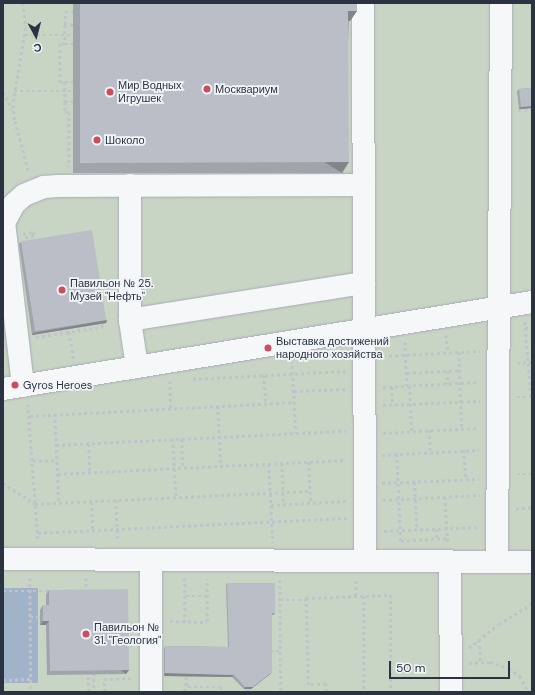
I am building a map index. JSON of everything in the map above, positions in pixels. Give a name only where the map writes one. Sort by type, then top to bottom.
[{"type":"lane","points":[[363,3],[365,561]]},
{"type":"lane","points":[[497,562],[497,526],[503,482],[498,449],[501,3]]},
{"type":"lane","points":[[363,185],[70,185],[34,190],[14,204],[3,223],[17,387],[137,367],[172,374],[292,342],[527,303]]},
{"type":"lane","points":[[130,185],[130,320],[137,367]]},
{"type":"lane","points":[[130,320],[364,283]]},
{"type":"lane","points":[[3,560],[365,561],[402,551],[449,562],[532,562]]},
{"type":"lane","points":[[152,560],[152,692]]},
{"type":"lane","points":[[449,562],[451,692]]},
{"type":"path","points":[[14,116],[14,91],[25,35],[23,3]]},
{"type":"path","points":[[65,44],[65,12],[73,12]]},
{"type":"path","points":[[65,25],[73,25]]},
{"type":"path","points":[[25,35],[73,35]]},
{"type":"path","points":[[73,44],[60,44],[60,82],[73,82]]},
{"type":"path","points":[[65,82],[65,112],[71,112],[70,185]]},
{"type":"path","points":[[14,91],[73,91]]},
{"type":"path","points":[[3,92],[14,116],[34,190]]},
{"type":"path","points":[[65,102],[73,102]]},
{"type":"path","points":[[527,303],[525,328],[531,397]]},
{"type":"path","points":[[35,330],[36,338],[102,327],[101,319]]},
{"type":"path","points":[[68,322],[72,351]]},
{"type":"path","points":[[403,324],[411,404],[412,431]]},
{"type":"path","points":[[80,325],[81,330]]},
{"type":"path","points":[[525,328],[532,327]]},
{"type":"path","points":[[57,329],[58,334]]},
{"type":"path","points":[[292,342],[296,433]]},
{"type":"path","points":[[294,391],[364,380],[406,355],[499,350]]},
{"type":"path","points":[[459,352],[462,429]]},
{"type":"path","points":[[407,374],[460,370]]},
{"type":"path","points":[[448,371],[448,384]]},
{"type":"path","points":[[171,408],[172,374]]},
{"type":"path","points":[[186,379],[293,374],[364,380],[392,387],[461,383],[498,391]]},
{"type":"path","points":[[264,375],[266,404]]},
{"type":"path","points":[[364,380],[393,405],[461,402],[498,391]]},
{"type":"path","points":[[17,387],[30,416],[38,533],[30,591],[31,692]]},
{"type":"path","points":[[392,387],[393,405]]},
{"type":"path","points":[[30,416],[295,402]]},
{"type":"path","points":[[218,406],[221,466]]},
{"type":"path","points":[[55,414],[59,503]]},
{"type":"path","points":[[56,445],[296,433],[412,431],[498,427]]},
{"type":"path","points":[[430,430],[430,452]]},
{"type":"path","points":[[173,439],[176,497]]},
{"type":"path","points":[[182,439],[184,468]]},
{"type":"path","points":[[89,444],[90,473]]},
{"type":"path","points":[[58,474],[309,462],[397,454],[498,449]]},
{"type":"path","points":[[464,450],[466,479]]},
{"type":"path","points":[[397,454],[402,551],[437,538],[447,538]]},
{"type":"path","points":[[33,461],[57,460]]},
{"type":"path","points":[[309,462],[311,503]]},
{"type":"path","points":[[282,463],[284,505]]},
{"type":"path","points":[[269,464],[272,521],[280,600],[281,692]]},
{"type":"path","points":[[38,533],[272,521],[365,508],[399,499],[445,497],[532,474]]},
{"type":"path","points":[[365,508],[398,482],[466,479],[503,482]]},
{"type":"path","points":[[3,482],[35,504],[310,490]]},
{"type":"path","points":[[414,482],[417,530]]},
{"type":"path","points":[[445,497],[449,562]]},
{"type":"path","points":[[116,500],[119,560]]},
{"type":"path","points":[[92,502],[93,530]]},
{"type":"path","points":[[271,505],[311,503],[365,508],[401,530],[497,526]]},
{"type":"path","points":[[437,529],[437,538]]},
{"type":"path","points":[[186,622],[186,596],[196,561]]},
{"type":"path","points":[[152,622],[207,622],[206,596],[196,561]]},
{"type":"path","points":[[356,584],[356,596]]},
{"type":"path","points":[[3,591],[58,590]]},
{"type":"path","points":[[79,590],[94,590]]},
{"type":"path","points":[[280,600],[307,600],[306,598],[391,595],[391,692]]},
{"type":"path","points":[[186,596],[206,596]]},
{"type":"path","points":[[364,596],[364,692]]},
{"type":"path","points":[[307,600],[308,685],[326,684],[326,692]]},
{"type":"path","points":[[451,665],[479,640],[509,617],[532,603]]},
{"type":"path","points":[[30,617],[43,617]]},
{"type":"path","points":[[479,640],[481,661]]},
{"type":"path","points":[[270,652],[280,651]]},
{"type":"path","points":[[451,665],[481,661],[500,664],[515,672],[525,683],[529,692]]},
{"type":"path","points":[[88,673],[88,692]]},
{"type":"path","points":[[94,673],[94,692]]},
{"type":"path","points":[[184,692],[186,678],[188,687],[221,687],[221,692]]},
{"type":"path","points":[[3,680],[31,679]]},
{"type":"path","points":[[104,692],[104,679],[132,679]]},
{"type":"green space","name":"Выставка достижений народного хозяйства","points":[[3,3],[532,3],[532,692],[3,692]]},
{"type":"water","points":[[3,588],[38,588],[38,683],[3,683]]},
{"type":"building","name":"Москвариум","points":[[80,3],[357,3],[357,11],[348,11],[349,162],[80,163]]},
{"type":"building","points":[[532,88],[532,106],[521,107],[519,89]]},
{"type":"building","name":"Павильон № 25. Музей \"Нефть\"","points":[[92,230],[106,320],[35,331],[21,241]]},
{"type":"building","points":[[227,583],[275,583],[275,613],[272,613],[272,672],[253,687],[245,687],[234,675],[165,673],[165,646],[229,647]]},
{"type":"building","name":"Павильон № 31. \"Геология\"","points":[[128,589],[129,670],[50,671],[49,621],[43,621],[43,605],[49,605],[49,590]]},
{"type":"place","name":"Москвариум","points":[[207,89]]},
{"type":"place","name":"Мир Водных Игрушек","points":[[110,92]]},
{"type":"place","name":"Шоколо","points":[[97,140]]},
{"type":"place","name":"Павильон № 25. Музей \"Нефть\"","points":[[62,290]]},
{"type":"place","name":"Выставка достижений народного хозяйства","points":[[268,348]]},
{"type":"place","name":"Gyros Heroes","points":[[15,385]]},
{"type":"place","name":"Павильон № 31. \"Геология\"","points":[[86,634]]}]
